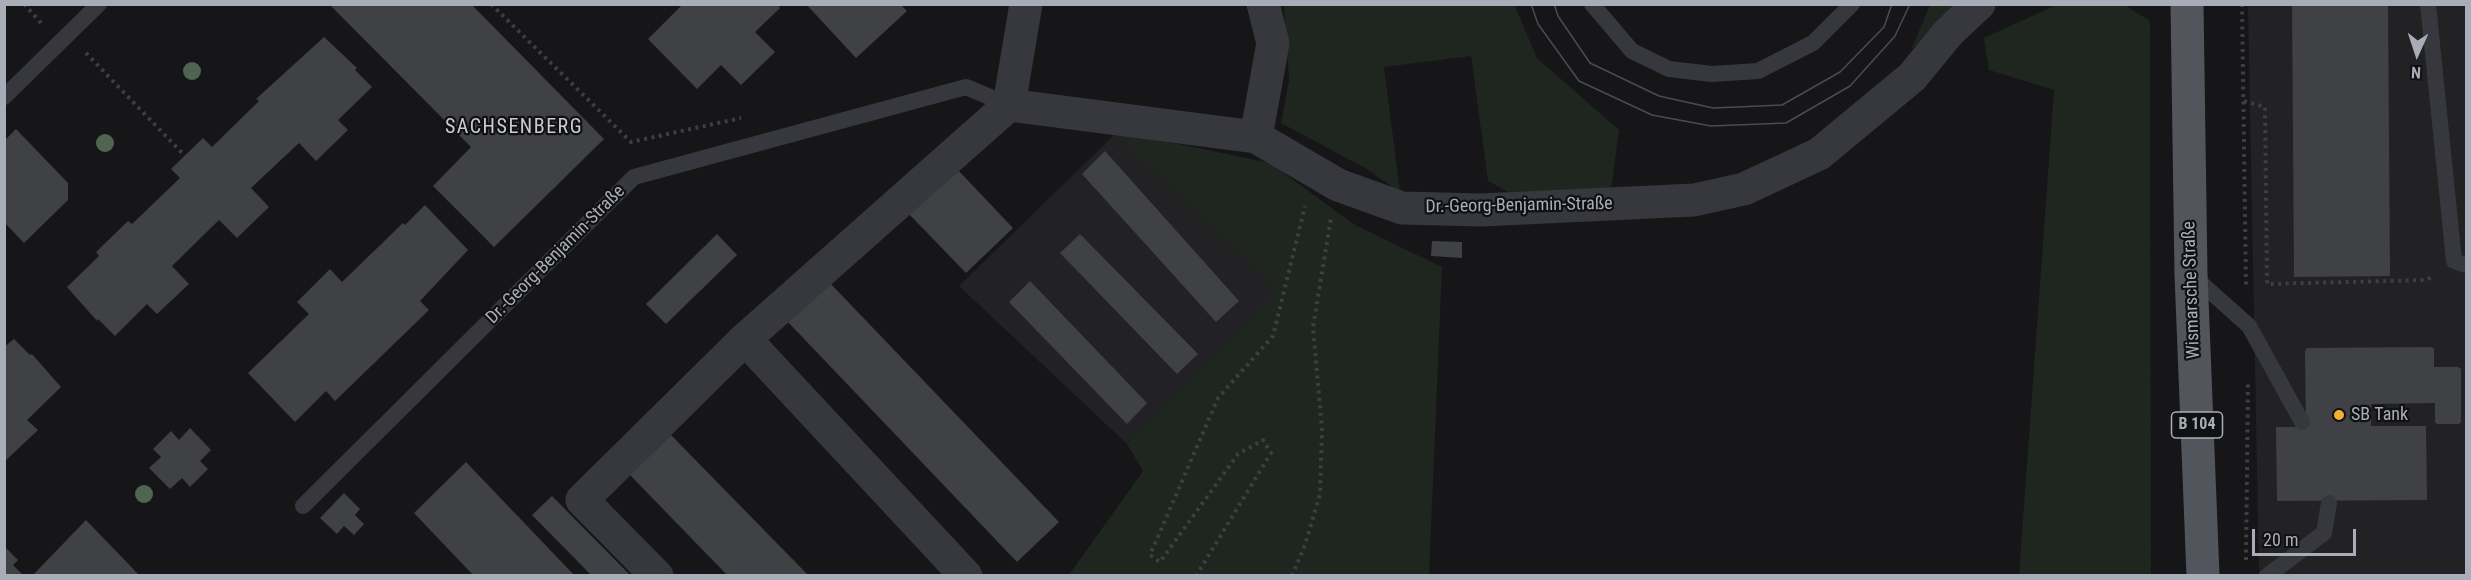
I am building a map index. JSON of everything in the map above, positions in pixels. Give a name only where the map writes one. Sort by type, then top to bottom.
[{"type":"main road","name":"Wismarsche Straße","points":[[2187,4],[2191,274],[2203,576]]},
{"type":"street","points":[[657,576],[582,500],[745,339],[1009,105],[1026,4]]},
{"type":"street","points":[[1256,136],[1273,43],[1263,4]]},
{"type":"street","name":"Dr.-Georg-Benjamin-Straße","points":[[1009,105],[1256,136],[1338,185],[1402,208],[1481,210],[1694,200],[1744,189],[1819,154],[1912,77],[1949,32],[1979,4]]},
{"type":"street","points":[[745,339],[966,576]]},
{"type":"lane","points":[[4,97],[99,4]]},
{"type":"lane","points":[[1592,4],[1632,51],[1669,69],[1712,74],[1758,71],[1795,53],[1813,43],[1852,4]]},
{"type":"lane","points":[[2428,4],[2460,263]]},
{"type":"lane","name":"Dr.-Georg-Benjamin-Straße","points":[[303,506],[634,177],[966,87],[1009,105]]},
{"type":"lane","points":[[2191,274],[2249,326],[2302,422]]},
{"type":"lane","points":[[2267,576],[2324,532],[2330,503]]},
{"type":"path","points":[[490,4],[631,142],[748,117]]},
{"type":"path","points":[[68,34],[185,156]]},
{"type":"path","points":[[2243,100],[2265,107],[2267,284],[2427,280],[2460,263]]},
{"type":"path","points":[[1196,576],[1271,453],[1263,440],[1238,454],[1160,562],[1150,555],[1218,398],[1273,336],[1313,170]]},
{"type":"path","points":[[1292,576],[1305,545],[1320,494],[1322,429],[1312,327],[1324,250]]},
{"type":"shaded area","points":[[1514,4],[1537,58],[1619,130],[1611,190],[1508,192],[1488,181],[1471,56],[1384,67],[1400,192],[1365,168],[1281,123],[1289,80],[1284,5]]},
{"type":"shaded area","points":[[1930,5],[1955,5],[1953,12],[1911,50]]},
{"type":"shaded area","points":[[2056,5],[2125,5],[2150,21],[2151,575],[2019,575],[2054,90],[1989,70],[1984,38]]},
{"type":"shaded area","points":[[2248,5],[2466,5],[2466,575],[2259,575]]},
{"type":"shaded area","points":[[1115,134],[1277,289],[1127,444],[959,286]]},
{"type":"shaded area","points":[[1115,134],[1179,144],[1270,163],[1355,225],[1442,267],[1429,575],[1068,576],[1143,471],[1127,444],[1277,289]]},
{"type":"building","points":[[329,4],[471,4],[604,139],[494,247],[433,186],[471,147]]},
{"type":"building","points":[[683,4],[777,4],[780,8],[755,32],[775,52],[741,85],[721,65],[697,89],[648,39]]},
{"type":"building","points":[[806,4],[900,4],[907,11],[856,58]]},
{"type":"building","points":[[2292,4],[2388,4],[2390,276],[2294,277]]},
{"type":"building","points":[[324,37],[357,68],[355,70],[372,87],[338,120],[348,130],[316,161],[299,143],[251,188],[269,207],[237,238],[219,220],[172,266],[189,284],[157,314],[147,304],[115,336],[98,319],[97,321],[67,287],[99,256],[96,252],[128,221],[132,224],[180,178],[171,169],[203,138],[212,147],[259,101],[256,99]]},
{"type":"building","points":[[16,129],[68,183],[68,200],[24,243],[4,222],[4,141]]},
{"type":"building","points":[[1105,151],[1239,301],[1216,322],[1082,174]]},
{"type":"building","points":[[957,169],[1013,228],[966,273],[909,214]]},
{"type":"building","points":[[425,205],[468,250],[420,301],[429,310],[335,401],[326,391],[295,422],[248,373],[309,314],[297,302],[330,269],[342,282]]},
{"type":"building","points":[[717,234],[737,255],[666,324],[646,304]]},
{"type":"building","points":[[1080,234],[1198,354],[1177,374],[1060,253]]},
{"type":"building","points":[[1432,241],[1462,242],[1462,258],[1431,256]]},
{"type":"building","points":[[1030,281],[1147,403],[1127,424],[1009,302]]},
{"type":"building","points":[[829,282],[1059,522],[1017,562],[787,321]]},
{"type":"building","points":[[14,339],[30,355],[32,354],[61,387],[27,420],[38,430],[4,462],[4,347]]},
{"type":"building","name":"SB Tank","points":[[2432,347],[2434,367],[2461,369],[2461,422],[2459,424],[2437,424],[2435,422],[2435,403],[2371,404],[2371,426],[2426,426],[2427,500],[2277,501],[2276,427],[2306,427],[2305,351],[2307,348]]},
{"type":"building","points":[[190,428],[211,450],[200,461],[208,469],[190,487],[182,478],[170,489],[149,468],[161,457],[153,449],[171,431],[179,440]]},
{"type":"building","points":[[671,435],[809,576],[728,576],[630,475]]},
{"type":"building","points":[[466,462],[575,576],[474,576],[414,513]]},
{"type":"building","points":[[344,493],[360,509],[355,515],[364,524],[354,535],[344,526],[337,534],[320,518]]},
{"type":"building","points":[[552,496],[631,576],[592,576],[532,515]]},
{"type":"building","points":[[86,520],[140,576],[32,576]]},
{"type":"building","points":[[4,546],[18,560],[13,565],[24,576],[4,576]]},
{"type":"tram line","points":[[1531,4],[1538,24],[1579,81],[1652,115],[1711,126],[1786,123],[1850,86],[1895,36],[1910,4]]},
{"type":"tram line","points":[[1554,4],[1558,16],[1590,63],[1659,96],[1713,108],[1782,105],[1840,72],[1884,27],[1892,4]]},
{"type":"place","name":"SB Tank","points":[[2339,415]]},
{"type":"district","name":"SACHSENBERG","points":[[514,128]]}]
